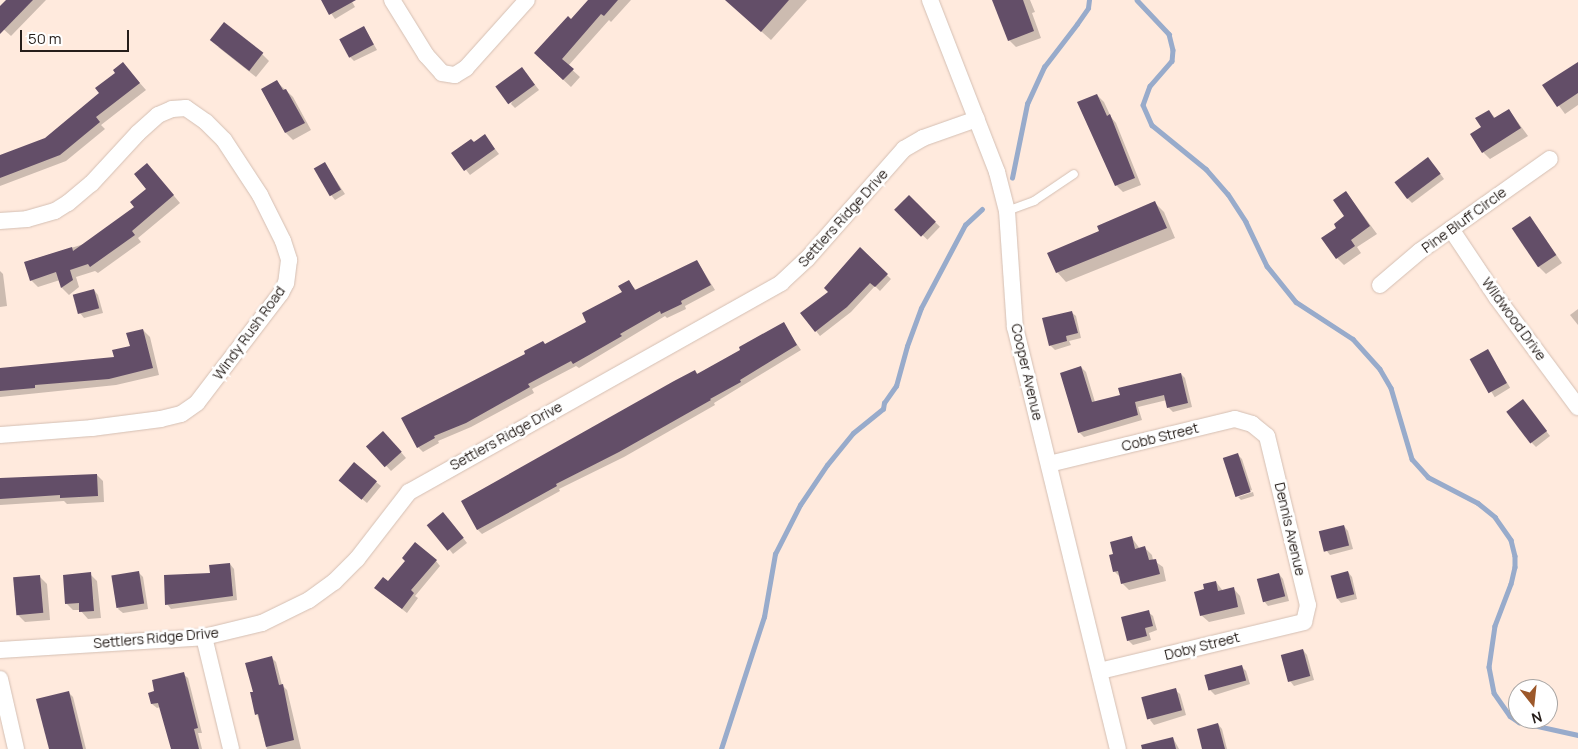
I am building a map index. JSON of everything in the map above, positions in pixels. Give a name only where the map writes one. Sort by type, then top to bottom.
[{"type":"street","points":[[392,0],[426,55],[442,73],[454,75],[466,68],[527,0]]},
{"type":"street","name":"Cooper Avenue","points":[[930,0],[997,172],[1007,211],[1015,327],[1118,749]]},
{"type":"street","name":"Windy Rush Road","points":[[0,221],[27,219],[55,211],[91,184],[138,133],[158,115],[186,108],[206,122],[224,140],[260,195],[283,241],[289,260],[286,283],[281,293],[197,403],[181,414],[161,419],[92,428],[0,435]]},
{"type":"street","name":"Settlers Ridge Drive","points":[[0,650],[204,637],[262,623],[309,600],[334,582],[357,559],[409,492],[788,278],[904,149],[923,138],[977,119]]},
{"type":"street","name":"Pine Bluff Circle","points":[[1380,285],[1451,229],[1550,159]]},
{"type":"street","name":"Wildwood Drive","points":[[1451,229],[1497,298],[1578,407]]},
{"type":"street","name":"Cobb Street","points":[[1049,464],[1235,419],[1252,424],[1267,436]]},
{"type":"street","name":"Dennis Avenue","points":[[1267,436],[1308,606],[1304,622]]},
{"type":"street","name":"Doby Street","points":[[1100,671],[1304,622]]},
{"type":"street","points":[[204,637],[231,749]]},
{"type":"street","points":[[0,679],[16,749]]},
{"type":"lane","points":[[1007,211],[1034,202],[1074,174]]},
{"type":"building","points":[[6,0],[33,0],[0,34],[0,6]]},
{"type":"building","points":[[321,0],[356,0],[329,15]]},
{"type":"building","points":[[588,0],[618,0],[604,16],[601,14],[562,59],[574,69],[563,80],[534,53],[568,16],[571,19]]},
{"type":"building","points":[[725,0],[789,0],[761,32]]},
{"type":"building","points":[[992,0],[1023,0],[1034,31],[1008,41]]},
{"type":"building","points":[[224,22],[263,53],[249,71],[210,40]]},
{"type":"building","points":[[364,26],[374,45],[349,58],[339,39]]},
{"type":"building","points":[[123,62],[140,83],[96,117],[100,122],[60,155],[0,178],[0,155],[45,138],[99,93],[95,88],[115,73],[113,70]]},
{"type":"building","points":[[1578,62],[1578,93],[1557,107],[1542,85]]},
{"type":"building","points":[[522,67],[535,85],[508,104],[495,86]]},
{"type":"building","points":[[277,80],[283,90],[286,89],[305,123],[285,133],[261,89]]},
{"type":"building","points":[[1097,94],[1107,116],[1110,114],[1135,178],[1115,186],[1077,102]]},
{"type":"building","points":[[1509,109],[1521,128],[1482,153],[1470,134],[1481,127],[1475,118],[1489,110],[1494,118]]},
{"type":"building","points":[[485,134],[495,149],[464,171],[451,153],[471,139],[474,142]]},
{"type":"building","points":[[1428,157],[1441,174],[1407,199],[1394,182]]},
{"type":"building","points":[[325,162],[341,190],[330,196],[314,168]]},
{"type":"building","points":[[147,163],[174,195],[132,231],[135,235],[90,267],[88,264],[70,270],[73,280],[61,288],[56,272],[30,281],[24,262],[72,247],[73,251],[134,207],[130,202],[146,189],[134,174]]},
{"type":"building","points":[[1346,191],[1370,226],[1351,240],[1355,246],[1336,259],[1321,238],[1336,228],[1334,224],[1344,216],[1333,200]]},
{"type":"building","points":[[909,195],[936,222],[921,237],[894,210]]},
{"type":"building","points":[[1155,201],[1167,228],[1056,273],[1047,253],[1099,231],[1097,226]]},
{"type":"building","points":[[1530,216],[1556,255],[1538,267],[1512,228]]},
{"type":"building","points":[[860,247],[888,274],[875,287],[870,283],[847,307],[815,332],[800,313],[828,292],[824,288]]},
{"type":"building","points":[[697,260],[711,285],[681,301],[682,304],[661,314],[660,311],[620,334],[622,336],[589,355],[573,364],[571,361],[528,384],[530,387],[466,423],[434,436],[435,438],[417,448],[401,418],[525,354],[524,351],[543,341],[545,344],[586,322],[582,313],[622,292],[618,286],[629,280],[635,290]]},
{"type":"building","points":[[94,289],[99,308],[78,314],[73,295]]},
{"type":"building","points":[[1072,311],[1078,333],[1066,336],[1067,341],[1049,346],[1042,318]]},
{"type":"building","points":[[784,322],[797,345],[711,400],[619,452],[556,484],[557,486],[477,530],[461,501],[674,381],[695,370],[697,374],[740,350],[739,347]]},
{"type":"building","points":[[143,329],[153,368],[109,379],[35,385],[35,388],[0,391],[0,368],[114,357],[112,350],[130,346],[126,333]]},
{"type":"building","points":[[1488,349],[1507,383],[1489,393],[1470,359]]},
{"type":"building","points":[[1081,366],[1092,402],[1120,395],[1118,388],[1181,373],[1188,403],[1167,408],[1164,395],[1135,402],[1138,415],[1078,433],[1060,373]]},
{"type":"building","points":[[1523,399],[1547,431],[1530,444],[1506,412]]},
{"type":"building","points":[[383,431],[402,452],[385,467],[366,446]]},
{"type":"building","points":[[1238,453],[1251,492],[1235,497],[1223,458]]},
{"type":"building","points":[[354,462],[377,481],[362,500],[339,480]]},
{"type":"building","points":[[97,474],[98,496],[60,498],[60,495],[0,499],[0,478]]},
{"type":"building","points":[[443,512],[464,538],[447,551],[427,525]]},
{"type":"building","points":[[1344,525],[1349,545],[1324,552],[1319,531]]},
{"type":"building","points":[[1132,536],[1135,549],[1145,546],[1149,560],[1156,559],[1160,574],[1121,584],[1118,571],[1113,572],[1109,555],[1113,554],[1110,542]]},
{"type":"building","points":[[415,542],[437,560],[411,590],[414,593],[402,609],[374,588],[383,577],[388,581],[405,561],[402,558]]},
{"type":"building","points":[[230,563],[233,596],[165,605],[164,575],[210,573],[209,565]]},
{"type":"building","points":[[139,571],[144,604],[117,608],[111,575]]},
{"type":"building","points":[[1348,571],[1354,594],[1337,599],[1331,576]]},
{"type":"building","points":[[91,572],[94,611],[79,612],[79,603],[65,604],[63,575]]},
{"type":"building","points":[[1279,573],[1285,596],[1263,602],[1257,579]]},
{"type":"building","points":[[40,575],[43,613],[16,615],[13,577]]},
{"type":"building","points":[[1216,581],[1218,591],[1234,587],[1238,607],[1200,616],[1194,592],[1204,589],[1203,584]]},
{"type":"building","points":[[1149,610],[1153,626],[1145,628],[1147,636],[1127,641],[1121,617]]},
{"type":"building","points":[[1303,649],[1310,676],[1288,682],[1281,655]]},
{"type":"building","points":[[272,656],[279,685],[283,684],[294,740],[266,747],[258,714],[255,715],[250,692],[253,692],[245,663]]},
{"type":"building","points":[[1242,665],[1246,680],[1208,691],[1204,675]]},
{"type":"building","points":[[184,672],[198,728],[194,729],[199,749],[171,749],[158,703],[151,704],[148,693],[154,691],[152,680]]},
{"type":"building","points":[[1176,688],[1182,710],[1147,720],[1141,697]]},
{"type":"building","points":[[69,691],[83,749],[49,749],[36,699]]},
{"type":"building","points":[[1218,723],[1225,749],[1202,749],[1197,729]]},
{"type":"building","points":[[1173,737],[1176,749],[1142,749],[1141,745]]},
{"type":"waterway","points":[[1012,178],[1027,104],[1044,67],[1088,8],[1089,0]]},
{"type":"waterway","points":[[1137,0],[1169,34],[1173,50],[1172,61],[1150,86],[1143,105],[1152,125],[1206,169],[1228,194],[1246,222],[1267,266],[1296,302],[1353,339],[1380,369],[1391,388],[1412,459],[1428,477],[1478,503],[1495,517],[1511,540],[1515,556],[1515,567],[1511,584],[1495,626],[1489,667],[1494,693],[1510,716],[1519,722],[1578,735]]},
{"type":"waterway","points":[[721,749],[764,617],[775,554],[800,505],[827,465],[853,433],[883,409],[884,403],[896,386],[907,346],[921,308],[965,225],[982,209]]}]
